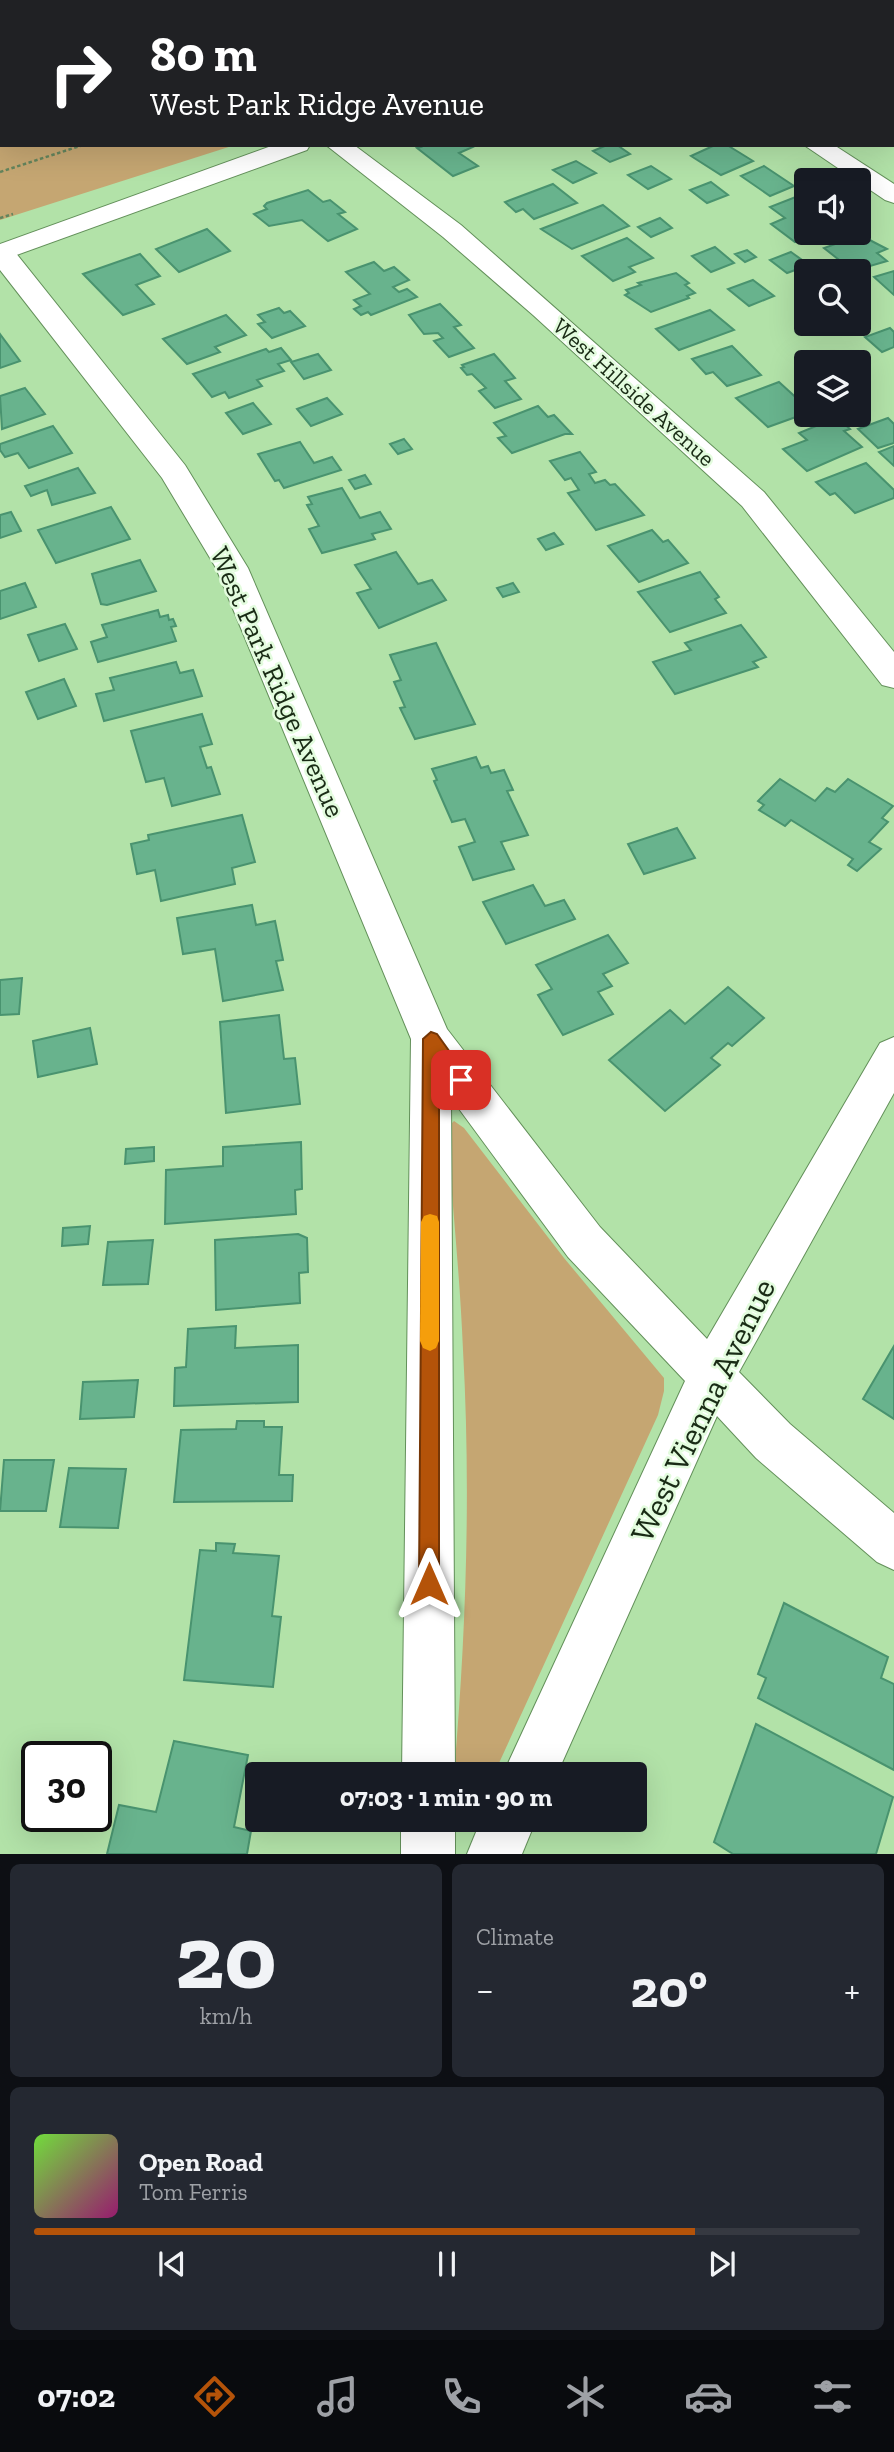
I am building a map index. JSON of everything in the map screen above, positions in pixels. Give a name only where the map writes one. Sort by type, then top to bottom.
[{"type":"street","points":[[1,253],[292,147]]},
{"type":"street","name":"West Hillside Avenue","points":[[341,147],[452,232],[533,301],[753,499],[894,676]]},
{"type":"street","points":[[819,147],[894,195]]},
{"type":"street","name":"West Park Ridge Avenue","points":[[1,253],[174,471],[232,568],[431,1039],[584,1242],[772,1441],[894,1545]]},
{"type":"street","name":"West Park Ridge Avenue","points":[[428,1762],[431,1039]]},
{"type":"street","name":"West Vienna Avenue","points":[[535,1762],[710,1378],[894,1055]]},
{"type":"street","points":[[428,1832],[428,1853]]},
{"type":"street","points":[[494,1853],[504,1832]]},
{"type":"path","points":[[0,172],[77,147]]},
{"type":"shaded area","points":[[0,147],[229,147],[0,220]]},
{"type":"shaded area","points":[[454,1121],[464,1128],[564,1258],[664,1378],[658,1415],[499,1762],[455,1762],[462,1669],[467,1456],[462,1322],[447,1128]]},
{"type":"building","points":[[473,147],[459,153],[478,166],[453,176],[417,148]]},
{"type":"building","points":[[602,147],[620,147],[630,154],[610,162],[593,151]]},
{"type":"building","points":[[711,147],[730,147],[753,161],[721,175],[691,156]]},
{"type":"building","points":[[576,161],[596,173],[573,183],[553,170]]},
{"type":"building","points":[[651,166],[671,179],[648,189],[628,175]]},
{"type":"building","points":[[764,166],[794,186],[770,196],[741,176]]},
{"type":"building","points":[[711,182],[728,195],[707,203],[690,190]]},
{"type":"building","points":[[553,184],[577,203],[534,219],[523,209],[516,212],[505,202]]},
{"type":"building","points":[[308,190],[323,202],[330,200],[345,212],[338,214],[357,229],[328,241],[302,220],[269,226],[254,214],[267,209],[264,206],[267,203]]},
{"type":"building","points":[[794,198],[794,241],[771,224],[785,218],[770,207]]},
{"type":"building","points":[[603,205],[629,226],[572,249],[541,229]]},
{"type":"building","points":[[660,218],[672,228],[651,237],[638,227]]},
{"type":"building","points":[[207,229],[230,251],[179,272],[156,249]]},
{"type":"building","points":[[627,238],[653,258],[629,267],[635,272],[613,281],[582,256]]},
{"type":"building","points":[[871,241],[887,249],[877,253],[887,261],[871,266],[871,259],[838,259],[824,248],[832,245],[871,245]]},
{"type":"building","points":[[715,247],[734,263],[711,272],[692,256]]},
{"type":"building","points":[[747,250],[756,257],[745,262],[735,254]]},
{"type":"building","points":[[791,252],[801,259],[794,259],[794,270],[787,273],[770,260]]},
{"type":"building","points":[[140,254],[160,276],[136,285],[154,304],[123,315],[83,274]]},
{"type":"building","points":[[374,262],[384,271],[394,267],[409,280],[393,287],[399,292],[407,289],[417,297],[371,315],[368,312],[361,315],[354,309],[361,306],[354,300],[370,294],[346,272]]},
{"type":"building","points":[[894,271],[894,295],[874,277]]},
{"type":"building","points":[[676,273],[689,283],[685,285],[695,293],[687,296],[689,298],[651,312],[625,295],[629,293],[626,290],[641,285],[638,283]]},
{"type":"building","points":[[753,280],[774,296],[749,306],[728,289]]},
{"type":"building","points":[[440,304],[461,325],[454,327],[474,348],[449,357],[434,341],[443,338],[438,333],[424,334],[409,315]]},
{"type":"building","points":[[279,308],[284,313],[290,311],[305,326],[272,338],[258,324],[265,322],[258,315]]},
{"type":"building","points":[[710,310],[734,330],[679,350],[656,329]]},
{"type":"building","points":[[226,315],[246,335],[215,347],[220,352],[187,364],[163,339]]},
{"type":"building","points":[[890,328],[894,332],[894,347],[882,352],[865,337]]},
{"type":"building","points":[[0,334],[20,361],[0,368]]},
{"type":"building","points":[[732,346],[761,375],[727,386],[713,372],[706,374],[692,359]]},
{"type":"building","points":[[281,348],[291,360],[278,364],[284,371],[257,380],[262,386],[229,398],[225,392],[212,397],[193,374],[266,349],[269,352]]},
{"type":"building","points":[[318,354],[331,370],[304,379],[291,362]]},
{"type":"building","points":[[494,354],[515,378],[505,381],[521,399],[495,408],[479,391],[486,388],[472,374],[467,375],[461,368],[464,367],[462,365]]},
{"type":"building","points":[[779,382],[794,396],[794,418],[768,427],[736,398]]},
{"type":"building","points":[[25,388],[45,414],[2,429],[0,396]]},
{"type":"building","points":[[327,398],[342,414],[311,426],[297,409]]},
{"type":"building","points":[[253,403],[271,424],[243,434],[226,413]]},
{"type":"building","points":[[538,406],[548,417],[554,415],[572,434],[565,434],[512,453],[498,438],[506,436],[494,423]]},
{"type":"building","points":[[888,418],[894,424],[894,443],[878,448],[858,429],[871,427],[871,424]]},
{"type":"building","points":[[53,426],[72,453],[29,468],[18,453],[5,457],[0,450],[0,444]]},
{"type":"building","points":[[814,427],[848,427],[850,429],[844,431],[862,447],[807,471],[783,449],[807,440],[799,433]]},
{"type":"building","points":[[404,439],[412,449],[398,454],[390,444]]},
{"type":"building","points":[[300,442],[314,463],[332,457],[341,470],[284,488],[279,480],[275,481],[258,454]]},
{"type":"building","points":[[894,446],[894,466],[879,452]]},
{"type":"building","points":[[580,452],[596,472],[589,474],[595,483],[605,480],[610,485],[615,484],[644,515],[596,530],[568,493],[579,490],[571,478],[565,480],[550,461]]},
{"type":"building","points":[[866,463],[894,490],[894,498],[855,513],[835,493],[830,495],[816,482]]},
{"type":"building","points":[[78,468],[95,493],[52,505],[47,490],[31,496],[25,486]]},
{"type":"building","points":[[365,475],[371,484],[355,489],[349,480]]},
{"type":"building","points":[[342,488],[360,518],[380,512],[391,529],[372,534],[375,539],[322,553],[309,529],[319,526],[307,505],[312,504],[308,497]]},
{"type":"building","points":[[111,507],[130,539],[56,563],[38,530]]},
{"type":"building","points":[[11,512],[21,531],[0,538],[0,515]]},
{"type":"building","points":[[652,530],[663,542],[668,540],[688,563],[639,582],[608,546]]},
{"type":"building","points":[[554,533],[563,544],[546,550],[538,539]]},
{"type":"building","points":[[396,552],[418,584],[432,580],[446,600],[379,628],[357,593],[371,589],[355,565]]},
{"type":"building","points":[[140,560],[156,591],[107,605],[101,604],[92,574]]},
{"type":"building","points":[[700,572],[719,597],[715,599],[726,613],[670,632],[638,592]]},
{"type":"building","points":[[25,583],[36,607],[0,619],[0,591]]},
{"type":"building","points":[[513,583],[519,592],[503,597],[497,588]]},
{"type":"building","points":[[158,610],[160,617],[168,615],[169,620],[173,619],[176,626],[171,627],[176,641],[98,662],[91,642],[107,637],[102,625]]},
{"type":"building","points":[[65,624],[77,649],[39,661],[28,635]]},
{"type":"building","points":[[741,625],[766,657],[753,662],[758,667],[675,694],[653,662],[691,650],[685,643]]},
{"type":"building","points":[[436,643],[475,724],[415,739],[400,708],[405,707],[394,682],[401,680],[390,655]]},
{"type":"building","points":[[176,662],[180,673],[193,670],[202,696],[104,721],[96,694],[114,690],[110,678]]},
{"type":"building","points":[[64,679],[76,706],[38,719],[26,692]]},
{"type":"building","points":[[202,714],[212,744],[200,747],[207,768],[211,767],[220,794],[172,806],[164,778],[146,782],[131,731]]},
{"type":"building","points":[[476,757],[481,768],[488,766],[491,773],[504,770],[513,790],[507,791],[528,835],[501,842],[514,869],[473,880],[459,847],[475,842],[465,819],[452,822],[434,781],[437,780],[432,769]]},
{"type":"building","points":[[780,779],[815,801],[827,788],[835,792],[848,779],[893,806],[882,818],[888,822],[869,842],[881,849],[857,871],[848,865],[853,859],[791,820],[785,826],[759,810],[764,805],[758,801]]},
{"type":"building","points":[[242,815],[255,862],[232,868],[235,884],[161,901],[155,870],[137,874],[131,844],[149,840],[148,835]]},
{"type":"building","points":[[677,828],[695,858],[644,874],[628,844]]},
{"type":"building","points":[[533,885],[545,906],[564,900],[575,919],[506,944],[483,902]]},
{"type":"building","points":[[252,905],[256,925],[275,921],[283,960],[276,961],[283,990],[223,1001],[215,949],[183,954],[177,918]]},
{"type":"building","points":[[608,935],[628,963],[603,974],[612,986],[598,992],[613,1014],[563,1035],[538,995],[552,989],[536,965]]},
{"type":"building","points":[[22,978],[19,1014],[0,1015],[0,980]]},
{"type":"building","points":[[728,987],[764,1018],[732,1046],[728,1043],[711,1058],[720,1065],[665,1111],[609,1060],[670,1010],[685,1024]]},
{"type":"building","points":[[279,1015],[284,1059],[295,1058],[300,1104],[226,1113],[220,1022]]},
{"type":"building","points":[[90,1028],[97,1064],[38,1077],[33,1041]]},
{"type":"building","points":[[301,1142],[302,1189],[295,1190],[296,1214],[165,1224],[166,1170],[223,1166],[223,1147]]},
{"type":"building","points":[[154,1147],[154,1161],[125,1164],[126,1149]]},
{"type":"building","points":[[90,1226],[88,1244],[62,1246],[63,1228]]},
{"type":"building","points":[[298,1234],[307,1238],[308,1272],[299,1273],[300,1303],[216,1310],[215,1240]]},
{"type":"building","points":[[153,1240],[148,1284],[103,1285],[108,1242]]},
{"type":"building","points":[[236,1326],[235,1348],[298,1345],[298,1402],[174,1406],[175,1368],[186,1367],[188,1329]]},
{"type":"building","points":[[894,1346],[894,1419],[863,1399]]},
{"type":"building","points":[[138,1380],[134,1417],[80,1419],[83,1382]]},
{"type":"building","points":[[237,1421],[264,1421],[264,1427],[282,1427],[279,1475],[293,1475],[292,1501],[174,1502],[181,1430],[236,1429]]},
{"type":"building","points":[[4,1460],[54,1460],[46,1511],[0,1511]]},
{"type":"building","points":[[69,1468],[126,1469],[118,1528],[60,1527]]},
{"type":"building","points":[[216,1543],[235,1544],[233,1553],[279,1556],[272,1616],[281,1617],[273,1687],[184,1680],[200,1550],[216,1551]]},
{"type":"building","points":[[784,1603],[888,1657],[881,1678],[894,1684],[894,1770],[758,1698],[766,1678],[758,1674]]},
{"type":"building","points":[[756,1724],[893,1797],[876,1854],[733,1854],[714,1842]]},
{"type":"building","points":[[174,1741],[248,1755],[234,1827],[251,1832],[247,1854],[107,1854],[119,1805],[156,1812]]},
{"type":"slow traffic","points":[[430,1222],[430,1341]]},
{"type":"route","points":[[429,1584],[431,1039],[461,1080]]}]
